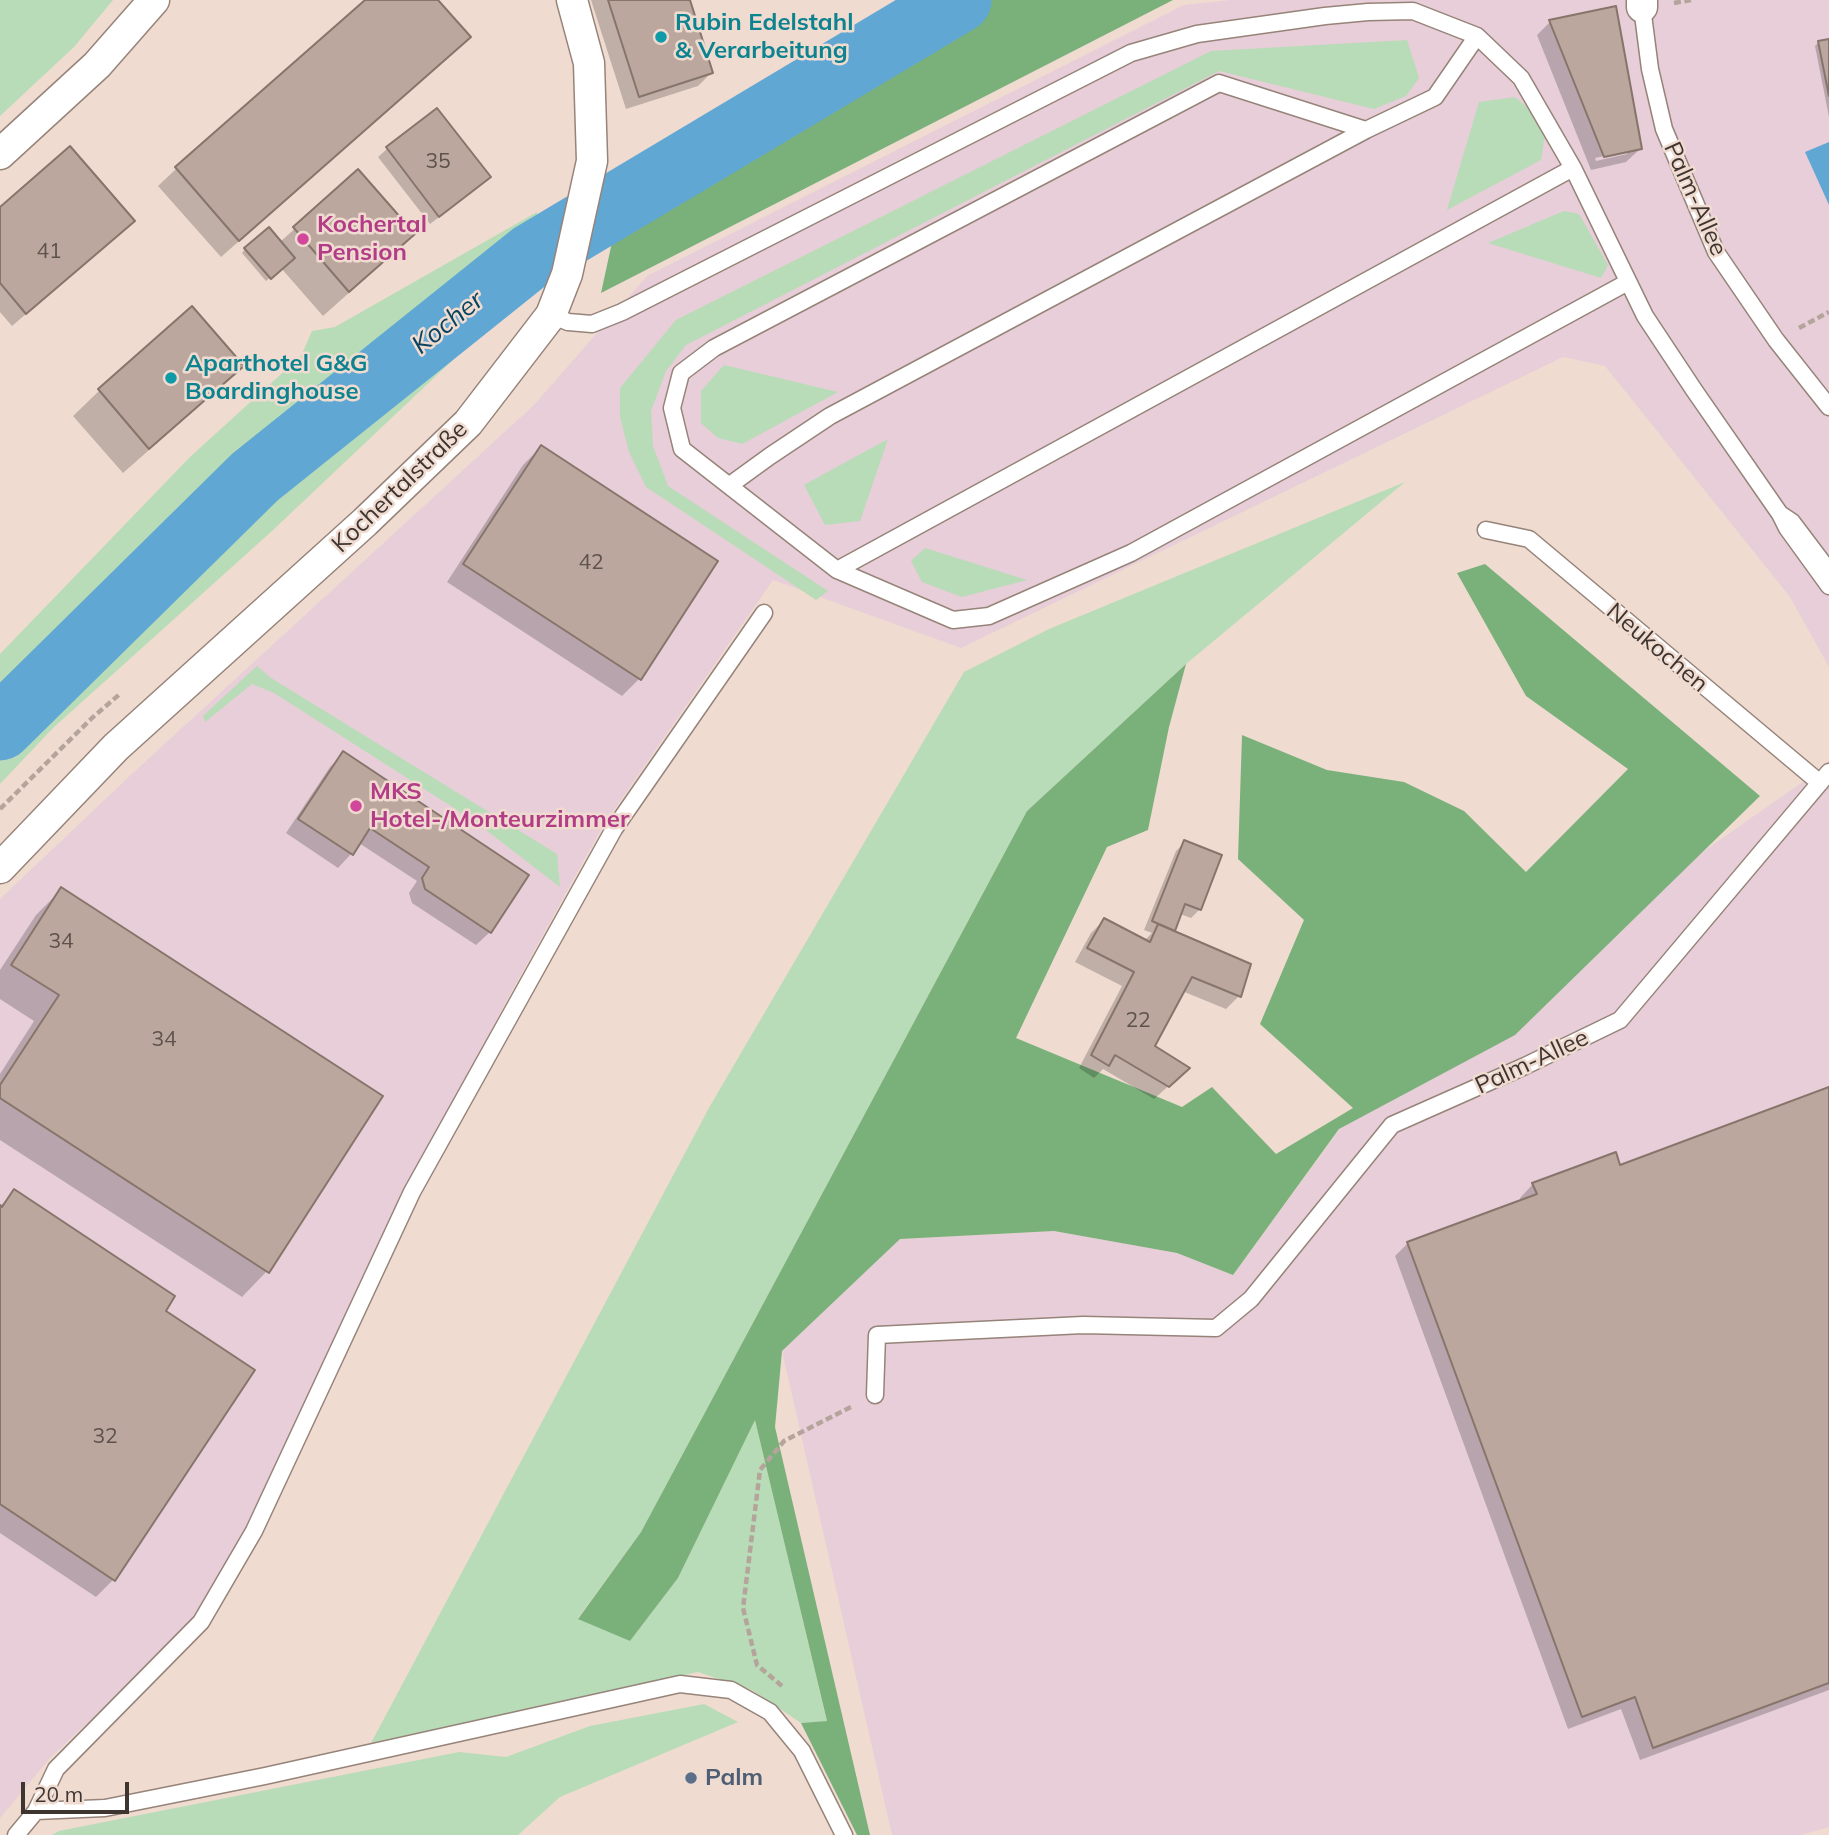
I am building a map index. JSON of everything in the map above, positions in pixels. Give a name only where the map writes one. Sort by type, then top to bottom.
[{"type":"street","points":[[0,154],[97,65],[155,0]]},
{"type":"street","name":"Kochertalstraße","points":[[0,868],[116,747],[365,522],[468,423],[551,315],[567,274],[592,161],[589,63],[572,0]]},
{"type":"lane","name":"Palm-Allee","points":[[1642,4],[1650,69],[1664,129],[1716,252],[1776,340],[1829,407]]},
{"type":"lane","points":[[551,315],[568,322],[592,324],[622,312],[1131,52],[1197,34],[1325,16],[1413,10],[1477,36],[1521,78],[1573,168],[1652,326],[1829,586]]},
{"type":"lane","points":[[730,485],[830,416],[1366,130],[1435,97],[1477,36]]},
{"type":"lane","points":[[1366,130],[1219,83],[714,348],[681,373],[672,408],[682,449],[837,570],[953,620],[989,616],[1131,553],[1628,282]]},
{"type":"lane","points":[[837,570],[1573,168]]},
{"type":"lane","points":[[1780,514],[1792,522],[1829,571]]},
{"type":"lane","name":"Neukochen","points":[[1486,530],[1529,539],[1824,778]]},
{"type":"lane","points":[[16,1835],[36,1811],[56,1769],[201,1622],[254,1531],[412,1192],[614,829],[764,613]]},
{"type":"lane","name":"Palm-Allee","points":[[875,1395],[877,1335],[1083,1325],[1216,1328],[1251,1298],[1392,1125],[1620,1020],[1824,778]]},
{"type":"lane","points":[[36,1811],[105,1808],[132,1803],[680,1684],[731,1690],[770,1712],[802,1751],[844,1835]]},
{"type":"path","points":[[786,1690],[757,1665],[743,1608],[760,1471],[784,1441],[875,1395]]},
{"type":"shaded area","points":[[1231,0],[1829,0],[1829,667],[1790,597],[1605,366],[1563,357],[961,648],[773,580],[603,826],[502,1009],[335,1336],[251,1537],[201,1616],[50,1758],[0,1818],[0,899],[134,772],[534,405],[647,276],[1184,5]]},
{"type":"shaded area","points":[[1829,760],[1829,1827],[1801,1835],[892,1835],[782,1351],[900,1239],[1054,1231],[1177,1253],[1233,1275],[1375,1081],[1807,779]]},
{"type":"green space","points":[[0,0],[113,0],[74,47],[0,116]]},
{"type":"green space","points":[[917,0],[1173,0],[601,293],[627,173]]},
{"type":"green space","points":[[1407,40],[1419,78],[1406,96],[1374,109],[1219,71],[686,345],[666,371],[651,411],[653,446],[668,486],[828,591],[816,600],[646,487],[629,452],[620,417],[620,388],[676,320],[1211,51]]},
{"type":"green space","points":[[1515,97],[1547,124],[1541,160],[1447,210],[1479,102]]},
{"type":"green space","points":[[1564,211],[1579,214],[1608,265],[1601,278],[1488,243]]},
{"type":"green space","points":[[537,212],[534,240],[491,324],[272,531],[53,728],[0,784],[0,654],[190,457],[301,356],[312,331],[335,327]]},
{"type":"green space","points":[[724,365],[838,392],[742,444],[718,438],[701,423],[701,391]]},
{"type":"green space","points":[[888,439],[860,521],[825,525],[804,485]]},
{"type":"green space","points":[[1405,482],[1186,664],[1027,811],[641,1532],[578,1618],[630,1641],[678,1578],[755,1419],[827,1722],[801,1723],[752,1690],[698,1672],[370,1745],[710,1106],[964,672],[1049,629]]},
{"type":"green space","points":[[925,548],[1027,580],[962,597],[922,582],[911,561]]},
{"type":"green space","points":[[1485,564],[1760,796],[1515,1035],[1339,1129],[1233,1275],[1177,1253],[1054,1231],[900,1239],[782,1351],[775,1427],[870,1835],[857,1835],[801,1723],[827,1721],[755,1420],[678,1578],[630,1641],[578,1619],[641,1532],[1027,811],[1186,664],[1169,727],[1148,830],[1107,847],[1016,1038],[1182,1107],[1212,1087],[1276,1154],[1353,1108],[1260,1024],[1304,920],[1238,859],[1242,735],[1327,770],[1404,782],[1464,811],[1526,872],[1628,769],[1526,696],[1457,573]]},
{"type":"green space","points":[[257,666],[271,678],[557,854],[560,887],[473,820],[274,693],[252,684],[205,722],[203,716]]},
{"type":"green space","points":[[704,1704],[738,1722],[560,1797],[518,1835],[52,1835],[59,1831],[459,1752],[506,1757],[590,1726]]},
{"type":"water","points":[[1829,142],[1829,205],[1805,152]]},
{"type":"building","points":[[365,0],[438,0],[471,37],[239,241],[175,167]]},
{"type":"building","name":"Rubin Edelstahl & Verarbeitung","points":[[608,0],[690,0],[713,73],[639,97]]},
{"type":"building","points":[[1616,6],[1642,149],[1604,157],[1549,20]]},
{"type":"building","points":[[1829,39],[1829,96],[1818,41]]},
{"type":"building","points":[[437,108],[491,177],[439,217],[386,147]]},
{"type":"building","points":[[70,146],[135,221],[26,314],[0,283],[0,207]]},
{"type":"building","points":[[358,169],[415,234],[349,292],[293,227]]},
{"type":"building","points":[[269,227],[295,258],[271,279],[244,248]]},
{"type":"building","name":"Aparthotel G&G Boardinghouse","points":[[192,306],[244,366],[149,449],[98,389]]},
{"type":"building","points":[[541,445],[718,561],[641,680],[463,564]]},
{"type":"building","points":[[343,751],[529,875],[491,933],[425,889],[422,878],[429,867],[370,828],[353,855],[298,819]]},
{"type":"building","points":[[1184,840],[1222,855],[1201,910],[1185,904],[1175,931],[1152,921]]},
{"type":"building","points":[[61,887],[383,1096],[269,1273],[0,1098],[0,1085],[59,995],[11,965]]},
{"type":"building","points":[[1104,918],[1150,942],[1158,924],[1251,964],[1241,997],[1192,977],[1155,1046],[1190,1068],[1169,1087],[1115,1055],[1109,1066],[1091,1055],[1134,972],[1087,948]]},
{"type":"building","points":[[1829,1087],[1829,1683],[1653,1748],[1635,1697],[1582,1717],[1407,1242],[1537,1194],[1532,1183],[1616,1152],[1620,1165]]},
{"type":"building","points":[[14,1189],[175,1296],[166,1311],[255,1370],[115,1581],[0,1504],[0,1205],[2,1207]]},
{"type":"waterway","name":"Kocher","points":[[0,728],[255,477],[531,256],[959,0]]},
{"type":"place","name":"Rubin Edelstahl & Verarbeitung","points":[[661,37]]},
{"type":"place","name":"Kochertal Pension","points":[[303,239]]},
{"type":"place","name":"Aparthotel G&G Boardinghouse","points":[[171,378]]},
{"type":"place","name":"MKS Hotel-/Monteurzimmer","points":[[356,806]]},
{"type":"place","name":"Palm","points":[[691,1778]]}]
